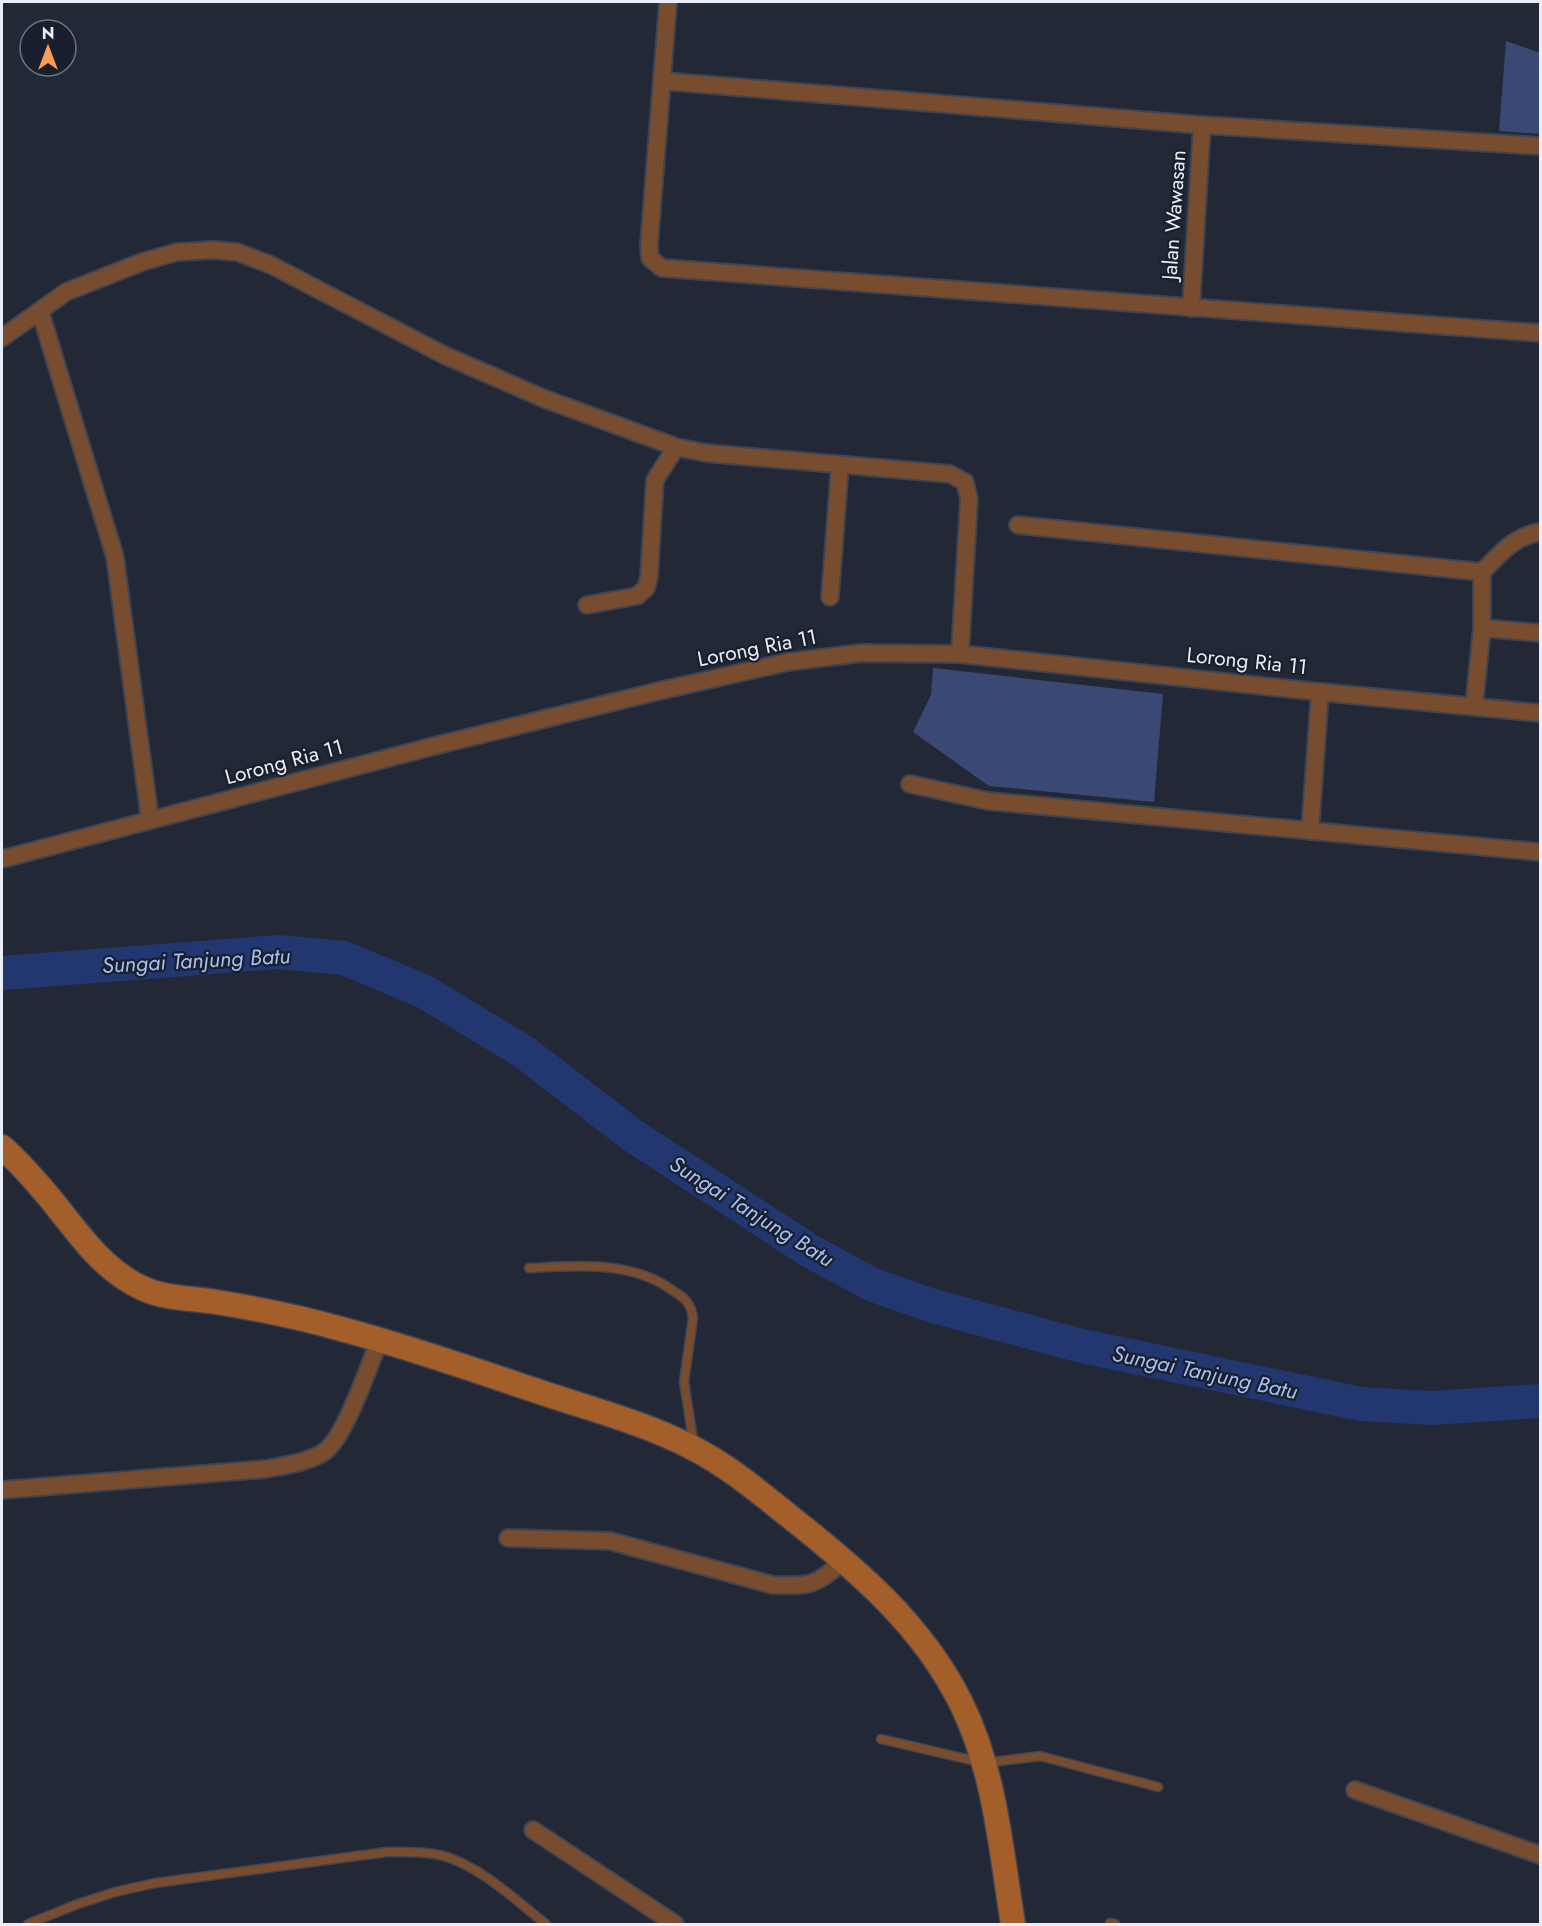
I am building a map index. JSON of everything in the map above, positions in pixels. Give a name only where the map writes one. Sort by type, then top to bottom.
[{"type":"street","points":[[668,2],[649,245],[650,258],[662,268],[1540,333]]},
{"type":"street","points":[[662,81],[1203,125],[1540,146]]},
{"type":"street","name":"Jalan Wawasan","points":[[1191,308],[1203,125]]},
{"type":"street","points":[[2,338],[66,292],[142,262],[177,252],[214,250],[237,252],[271,265],[444,355],[545,399],[676,447],[706,453],[950,474],[965,482],[969,499],[960,654]]},
{"type":"street","points":[[40,311],[115,557],[150,820]]},
{"type":"street","points":[[587,605],[637,596],[646,588],[649,577],[655,480],[676,447]]},
{"type":"street","points":[[830,597],[840,465]]},
{"type":"street","points":[[1018,525],[1482,572]]},
{"type":"street","points":[[1474,706],[1482,628],[1482,572],[1514,541],[1540,532]]},
{"type":"street","points":[[1482,628],[1540,633]]},
{"type":"street","name":"Lorong Ria 11","points":[[2,859],[438,745],[663,690],[788,662],[861,653],[960,654],[1540,713]]},
{"type":"street","points":[[1310,831],[1320,692]]},
{"type":"street","points":[[910,784],[988,801],[1540,852]]},
{"type":"street","points":[[2,1147],[23,1166],[103,1263],[141,1288],[159,1295],[285,1314],[380,1340],[617,1416],[661,1432],[722,1464],[844,1560],[896,1609],[924,1643],[961,1702],[984,1763],[1013,1924]]},
{"type":"street","points":[[2,1490],[266,1469],[304,1462],[326,1451],[340,1434],[380,1340]]},
{"type":"street","points":[[508,1538],[610,1541],[773,1585],[815,1583],[844,1560]]},
{"type":"street","points":[[1355,1790],[1540,1855]]},
{"type":"street","points":[[533,1830],[675,1924]]},
{"type":"lane","points":[[529,1268],[586,1265],[624,1270],[664,1284],[687,1300],[692,1308],[693,1318],[684,1382],[694,1449]]},
{"type":"lane","points":[[881,1739],[984,1763],[1040,1756],[1158,1787]]},
{"type":"lane","points":[[28,1924],[115,1892],[155,1883],[387,1852],[445,1857],[476,1869],[546,1924]]},
{"type":"shaded area","points":[[1506,41],[1540,53],[1540,134],[1499,131]]},
{"type":"shaded area","points":[[933,668],[1163,694],[1154,802],[989,786],[913,732],[931,695]]},
{"type":"waterway","name":"Sungai Tanjung Batu","points":[[2,973],[279,952],[344,958],[425,992],[524,1052],[632,1135],[810,1251],[873,1285],[933,1306],[1082,1346],[1361,1404],[1432,1408],[1540,1401]]}]
